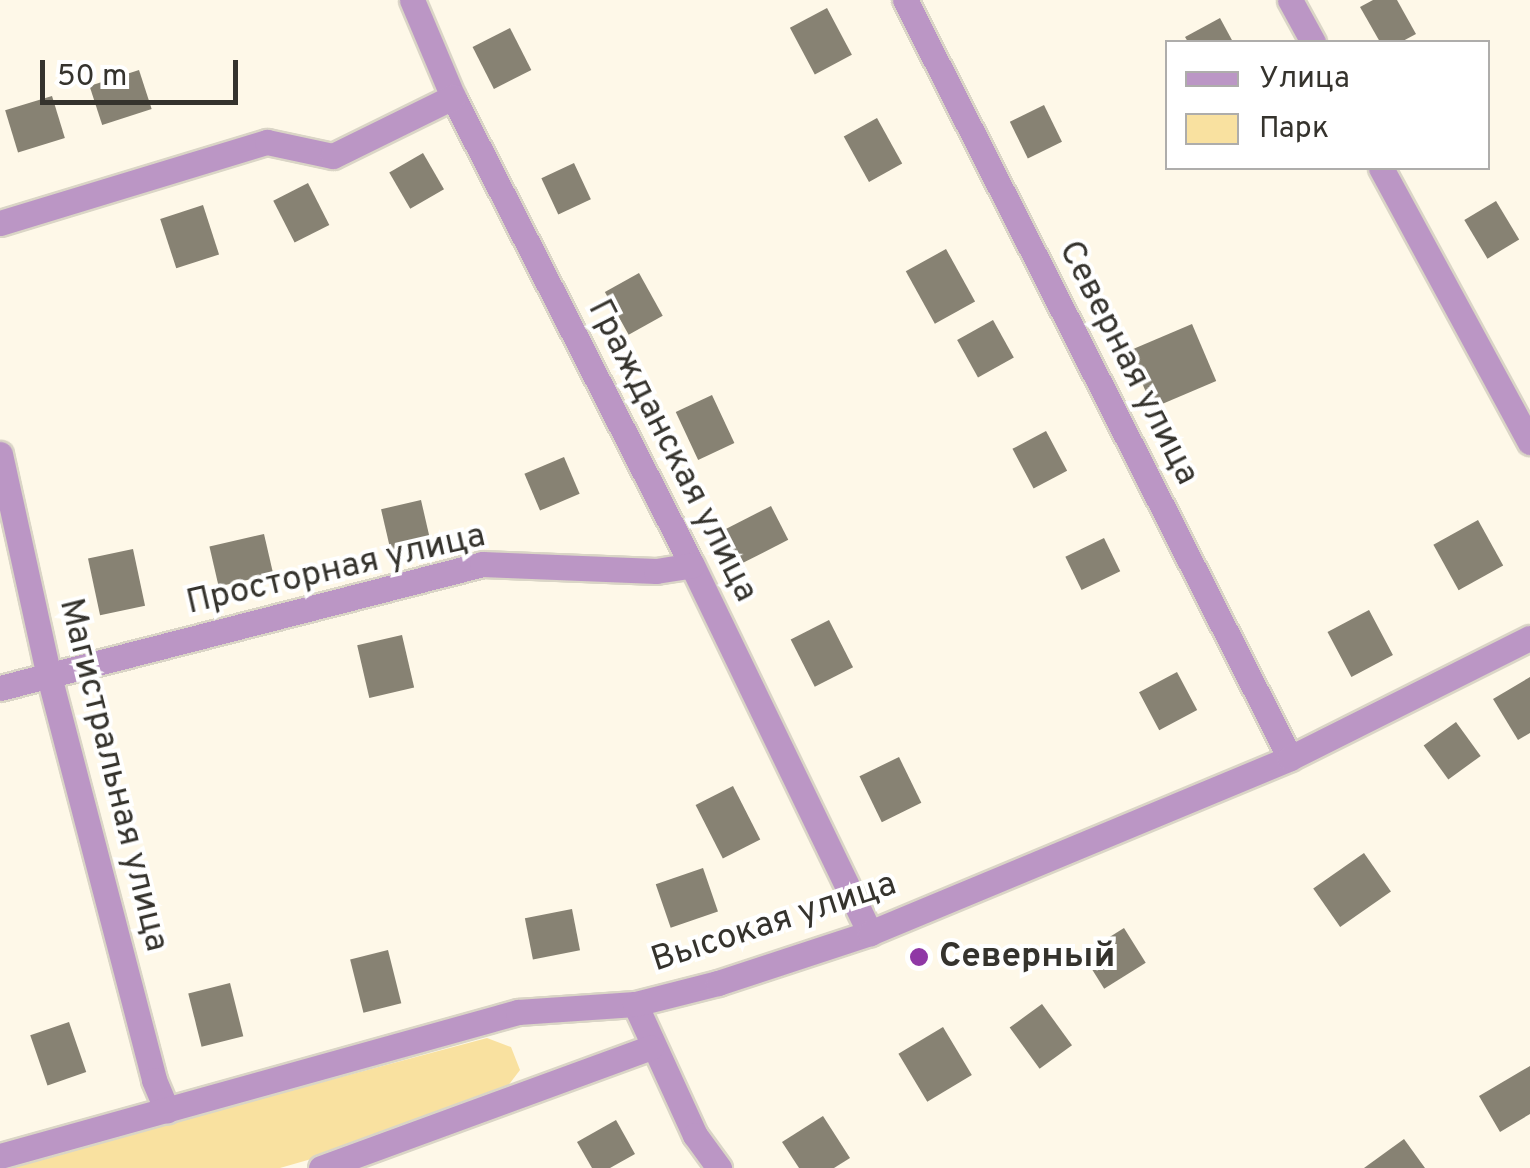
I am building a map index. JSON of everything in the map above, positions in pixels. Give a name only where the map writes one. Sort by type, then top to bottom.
[{"type":"street","name":"Гражданская улица","points":[[412,0],[453,97],[692,565],[870,933]]},
{"type":"street","name":"Северная улица","points":[[904,0],[1290,758]]},
{"type":"street","points":[[1290,0],[1312,40]]},
{"type":"street","points":[[0,223],[267,142],[333,156],[453,97]]},
{"type":"street","points":[[1382,170],[1530,442]]},
{"type":"street","name":"Магистральная улица","points":[[0,454],[49,676],[154,1080],[167,1110]]},
{"type":"street","name":"Просторная улица","points":[[0,688],[482,564],[656,570],[692,565]]},
{"type":"street","name":"Высокая улица","points":[[0,1156],[518,1012],[635,1004],[718,984],[870,933],[1290,758],[1530,638]]},
{"type":"street","points":[[635,1004],[651,1047],[695,1135],[719,1168]]},
{"type":"street","points":[[321,1168],[651,1047]]},
{"type":"green space","points":[[487,1038],[511,1047],[520,1070],[492,1107],[280,1168],[0,1168]]},
{"type":"building","points":[[1373,0],[1397,0],[1416,34],[1405,40],[1379,40],[1360,7]]},
{"type":"building","points":[[827,8],[852,55],[815,75],[790,28]]},
{"type":"building","points":[[1220,18],[1232,40],[1187,40],[1185,37]]},
{"type":"building","points":[[510,28],[531,70],[494,89],[473,47]]},
{"type":"building","points":[[139,70],[152,109],[102,125],[90,86]]},
{"type":"building","points":[[52,96],[65,138],[18,152],[5,110]]},
{"type":"building","points":[[1044,105],[1062,142],[1028,159],[1010,122]]},
{"type":"building","points":[[877,118],[902,163],[869,182],[844,136]]},
{"type":"building","points":[[423,153],[444,189],[410,209],[389,172]]},
{"type":"building","points":[[574,163],[591,199],[558,214],[541,178]]},
{"type":"building","points":[[308,183],[329,225],[295,243],[273,201]]},
{"type":"building","points":[[1496,201],[1519,240],[1487,259],[1464,220]]},
{"type":"building","points":[[203,205],[219,254],[176,268],[160,219]]},
{"type":"building","points":[[946,249],[975,301],[935,324],[906,271]]},
{"type":"building","points":[[639,273],[663,316],[629,335],[605,292]]},
{"type":"building","points":[[993,320],[1014,358],[978,377],[957,340]]},
{"type":"building","points":[[1192,324],[1216,381],[1153,408],[1128,351]]},
{"type":"building","points":[[712,395],[734,443],[698,460],[676,412]]},
{"type":"building","points":[[1046,431],[1067,471],[1034,489],[1012,449]]},
{"type":"building","points":[[564,457],[580,494],[540,511],[524,474]]},
{"type":"building","points":[[421,500],[431,542],[391,551],[381,509]]},
{"type":"building","points":[[771,506],[788,540],[740,564],[723,531]]},
{"type":"building","points":[[1478,520],[1503,565],[1459,590],[1433,545]]},
{"type":"building","points":[[264,534],[273,574],[219,587],[209,547]]},
{"type":"building","points":[[1104,538],[1120,571],[1082,590],[1065,557]]},
{"type":"building","points":[[133,549],[145,606],[100,615],[88,559]]},
{"type":"building","points":[[1369,610],[1393,655],[1351,677],[1328,632]]},
{"type":"building","points":[[829,620],[853,667],[815,687],[791,640]]},
{"type":"building","points":[[402,635],[414,688],[369,698],[357,645]]},
{"type":"building","points":[[1177,672],[1197,710],[1159,730],[1139,692]]},
{"type":"building","points":[[1530,677],[1530,733],[1518,740],[1493,699]]},
{"type":"building","points":[[1456,722],[1481,756],[1448,779],[1424,746]]},
{"type":"building","points":[[899,757],[921,803],[882,822],[859,776]]},
{"type":"building","points":[[733,786],[760,839],[723,859],[696,805]]},
{"type":"building","points":[[1364,853],[1391,892],[1340,927],[1313,889]]},
{"type":"building","points":[[703,868],[718,911],[671,928],[656,884]]},
{"type":"building","points":[[572,909],[580,950],[533,959],[525,918]]},
{"type":"building","points":[[1124,928],[1146,963],[1104,989],[1082,954]]},
{"type":"building","points":[[388,950],[401,1003],[363,1013],[350,959]]},
{"type":"building","points":[[230,983],[243,1036],[202,1047],[188,993]]},
{"type":"building","points":[[1042,1004],[1072,1045],[1040,1069],[1010,1028]]},
{"type":"building","points":[[69,1022],[86,1072],[47,1085],[30,1035]]},
{"type":"building","points":[[943,1027],[972,1075],[927,1102],[898,1054]]},
{"type":"building","points":[[1530,1066],[1530,1114],[1500,1132],[1479,1096]]},
{"type":"building","points":[[823,1116],[850,1158],[834,1168],[799,1168],[782,1142]]},
{"type":"building","points":[[616,1120],[635,1154],[610,1168],[592,1168],[577,1142]]},
{"type":"building","points":[[1404,1139],[1425,1168],[1364,1168]]},
{"type":"place","name":"Северный","points":[[919,957]]}]
